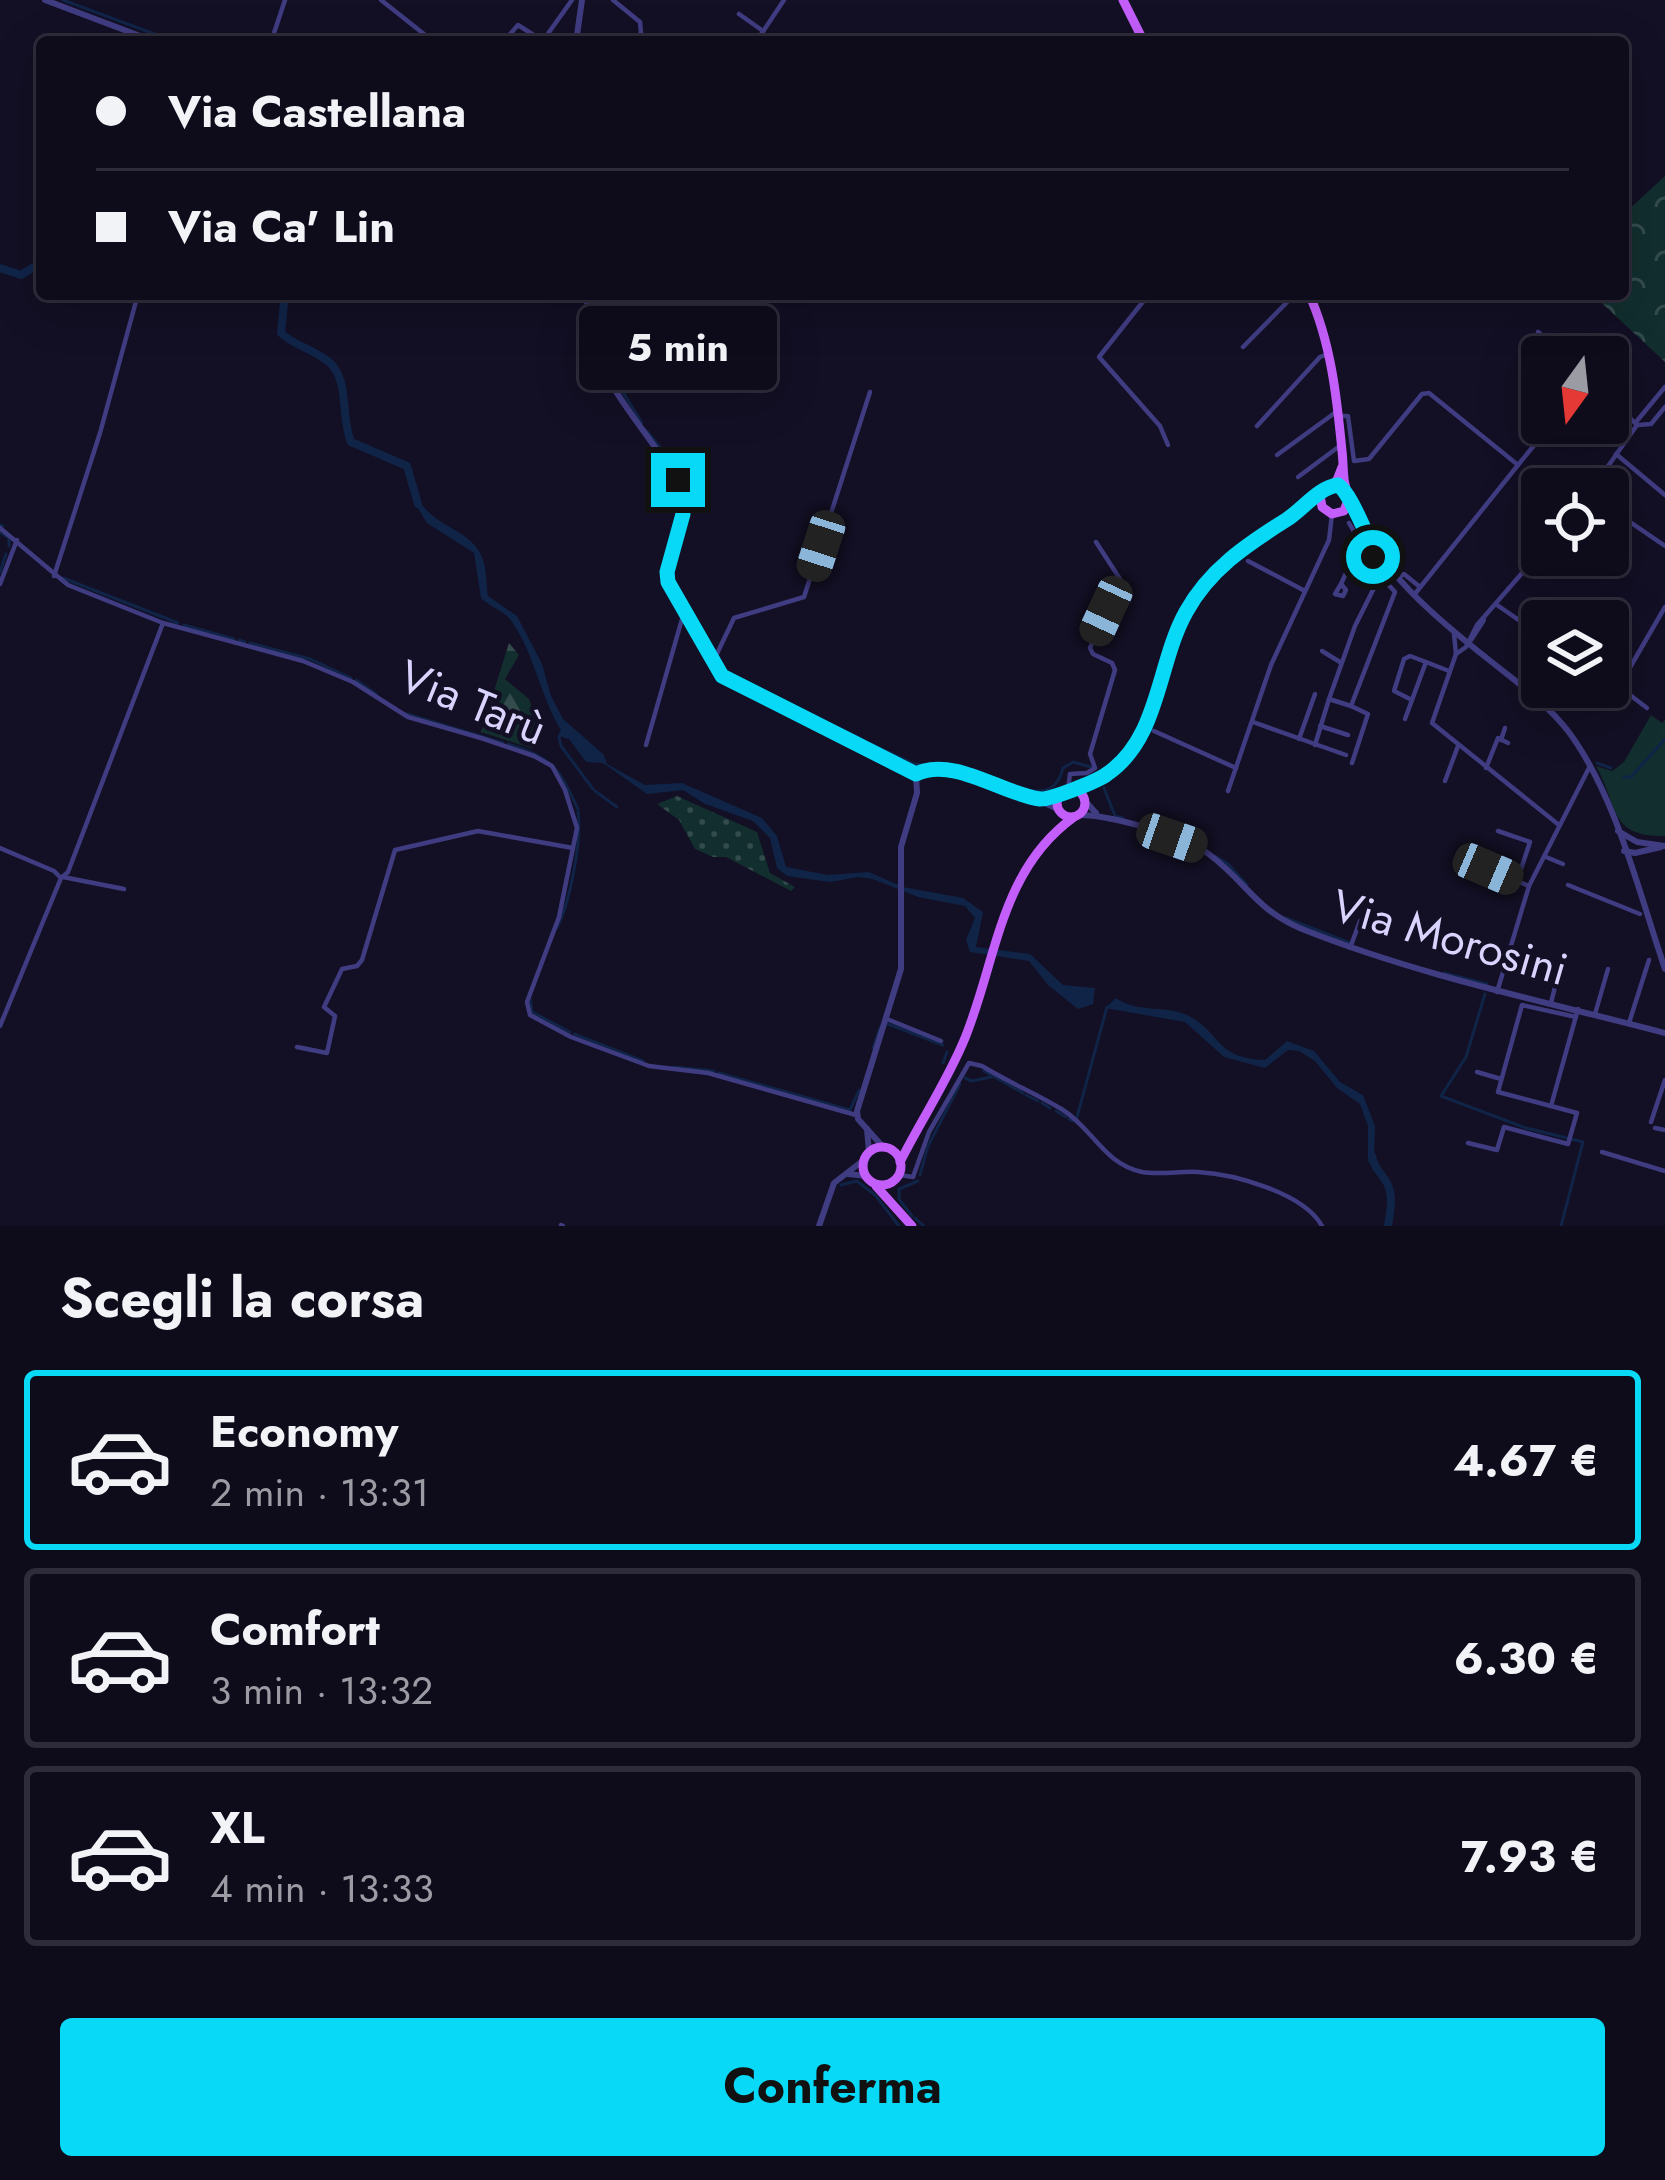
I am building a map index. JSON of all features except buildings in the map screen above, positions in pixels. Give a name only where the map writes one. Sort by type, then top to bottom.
[{"type":"main road","points":[[1123,0],[1141,36]]},
{"type":"main road","points":[[1311,300],[1328,354],[1348,495]]},
{"type":"main road","points":[[1332,513],[1320,499],[1342,467]]},
{"type":"main road","points":[[1326,489],[1348,495]]},
{"type":"main road","points":[[1053,832],[1077,816],[1096,782],[1125,758],[1142,732],[1177,631],[1200,590],[1244,547],[1326,489]]},
{"type":"main road","points":[[1332,513],[1348,495]]},
{"type":"main road","points":[[1301,511],[1315,507],[1332,513]]},
{"type":"main road","points":[[1067,790],[1096,782]]},
{"type":"main road","points":[[1067,790],[1086,801]]},
{"type":"main road","points":[[895,1209],[900,1162],[965,1038],[1017,882],[1053,832],[1067,790]]},
{"type":"main road","points":[[1059,810],[1077,816]]},
{"type":"main road","points":[[912,1226],[870,1180],[867,1156],[888,1149],[921,1125]]},
{"type":"main road","points":[[888,1149],[900,1162]]},
{"type":"main road","points":[[870,1180],[886,1184],[898,1177]]},
{"type":"street","points":[[45,0],[140,36]]},
{"type":"street","points":[[274,36],[285,0]]},
{"type":"street","points":[[381,0],[426,36]]},
{"type":"street","points":[[547,36],[572,0]]},
{"type":"street","points":[[577,36],[582,0]]},
{"type":"street","points":[[613,0],[640,22],[638,36]]},
{"type":"street","points":[[760,36],[784,0]]},
{"type":"street","points":[[740,14],[763,32]]},
{"type":"street","points":[[508,36],[518,25],[535,36]]},
{"type":"street","points":[[54,576],[136,300]]},
{"type":"street","points":[[586,300],[606,374],[682,490],[683,514],[667,577],[722,676],[916,774]]},
{"type":"street","points":[[1144,300],[1099,357],[1160,426],[1168,445]]},
{"type":"street","points":[[1243,347],[1289,300]]},
{"type":"street","points":[[1538,332],[1542,336]]},
{"type":"street","points":[[1257,426],[1328,354]]},
{"type":"street","points":[[1606,468],[1665,387]]},
{"type":"street","points":[[715,660],[734,618],[804,597],[870,392]]},
{"type":"street","points":[[1277,455],[1337,414],[1348,416],[1354,460],[1369,459],[1422,394],[1429,393],[1518,465]]},
{"type":"street","points":[[1629,416],[1636,423],[1651,424],[1665,407]]},
{"type":"street","points":[[1417,591],[1535,444]]},
{"type":"street","points":[[1298,476],[1341,445]]},
{"type":"street","points":[[1616,454],[1665,495]]},
{"type":"street","points":[[1315,745],[1340,662],[1378,573],[1374,556],[1364,549],[1354,524],[1348,495]]},
{"type":"street","points":[[1228,791],[1271,664],[1328,540],[1332,513],[1354,524],[1392,579],[1395,592],[1351,706]]},
{"type":"street","points":[[1629,521],[1665,546]]},
{"type":"street","name":"Via Tarù","points":[[0,528],[54,576],[163,623],[303,661],[353,682],[408,717],[545,761],[561,780],[576,816],[559,917],[527,1002],[530,1015],[571,1037],[656,1068],[708,1073],[856,1115]]},
{"type":"street","points":[[0,584],[17,540]]},
{"type":"street","points":[[1037,799],[1067,790],[1070,774],[1094,768],[1090,754],[1115,670],[1090,648],[1120,579],[1096,542]]},
{"type":"street","points":[[1341,584],[1353,558],[1364,549]]},
{"type":"street","points":[[1248,561],[1305,591]]},
{"type":"street","points":[[1378,573],[1417,591],[1465,645],[1550,711],[1590,766],[1665,969]]},
{"type":"street","points":[[1521,575],[1465,645],[1449,671],[1431,719],[1434,727],[1559,825]]},
{"type":"street","points":[[1496,604],[1521,621]]},
{"type":"street","points":[[1629,666],[1665,607]]},
{"type":"street","points":[[646,745],[684,612]]},
{"type":"street","points":[[0,1026],[163,623]]},
{"type":"street","points":[[1322,651],[1340,662]]},
{"type":"street","points":[[1412,700],[1395,693],[1394,688],[1407,657],[1426,659],[1449,671]]},
{"type":"street","points":[[1405,719],[1426,659]]},
{"type":"street","points":[[1299,739],[1315,694]]},
{"type":"street","points":[[1629,694],[1647,707]]},
{"type":"street","points":[[1329,700],[1368,714],[1352,763]]},
{"type":"street","points":[[1252,722],[1346,755]]},
{"type":"street","points":[[1320,726],[1348,735]]},
{"type":"street","points":[[1486,768],[1498,739],[1504,741],[1505,728]]},
{"type":"street","points":[[1154,731],[1236,768]]},
{"type":"street","points":[[1445,782],[1458,746]]},
{"type":"street","points":[[1497,992],[1529,886],[1590,766]]},
{"type":"street","points":[[916,774],[951,772],[1059,810]]},
{"type":"street","points":[[888,1149],[856,1115],[902,969],[901,847],[917,793],[916,774]]},
{"type":"street","name":"Via Morosini","points":[[1086,801],[1104,818]]},
{"type":"street","name":"Via Morosini","points":[[1077,816],[1104,818],[1198,847],[1274,917],[1350,948],[1497,992],[1665,1033]]},
{"type":"street","points":[[1616,829],[1636,842],[1662,846]]},
{"type":"street","points":[[297,1047],[328,1053],[336,1023],[324,1000],[342,969],[362,960],[394,850],[478,831],[572,848]]},
{"type":"street","points":[[1498,831],[1530,842],[1516,881]]},
{"type":"street","points":[[1624,851],[1636,842]]},
{"type":"street","points":[[1624,851],[1662,846]]},
{"type":"street","points":[[0,848],[62,877],[124,889]]},
{"type":"street","points":[[1631,874],[1641,852]]},
{"type":"street","points":[[1544,856],[1563,864]]},
{"type":"street","points":[[1488,869],[1529,886]]},
{"type":"street","points":[[1568,886],[1640,914]]},
{"type":"street","points":[[1350,948],[1360,921]]},
{"type":"street","points":[[1551,1003],[1563,954]]},
{"type":"street","points":[[1629,1024],[1649,960]]},
{"type":"street","points":[[1595,1014],[1608,969]]},
{"type":"street","points":[[1468,1143],[1498,1150],[1504,1127],[1568,1144],[1577,1113],[1498,1092],[1522,1005],[1577,1013],[1551,1106]]},
{"type":"street","points":[[886,1019],[941,1041]]},
{"type":"street","points":[[898,1177],[913,1177],[929,1132],[969,1063],[1067,1113],[1120,1163],[1143,1172],[1208,1173],[1284,1194],[1315,1215],[1322,1226]]},
{"type":"street","points":[[1477,1072],[1502,1078]]},
{"type":"street","points":[[1665,1080],[1653,1125],[1665,1130]]},
{"type":"street","points":[[819,1226],[834,1183],[867,1156],[866,1125]]},
{"type":"street","points":[[1602,1152],[1665,1172]]},
{"type":"street","points":[[845,1174],[870,1180]]},
{"type":"green space","points":[[1665,176],[1665,362],[1598,300],[1629,300],[1629,209]]},
{"type":"green space","points":[[509,643],[519,655],[505,679],[529,699],[535,718],[533,749],[481,732]]},
{"type":"green space","points":[[1651,715],[1662,723],[1665,720],[1665,836],[1647,835],[1625,825],[1596,766],[1612,771],[1624,762]]},
{"type":"green space","points":[[677,796],[757,832],[770,873],[795,887],[791,891],[726,857],[695,849],[679,820],[657,804]]},
{"type":"water","points":[[418,499],[477,548],[485,566],[488,596],[517,616],[563,719],[604,755],[607,764],[645,785],[682,783],[762,818],[777,836],[786,867],[828,875],[869,872],[903,887],[963,898],[983,912],[976,947],[1030,954],[1063,985],[1095,988],[1093,1004],[1078,1009],[1048,985],[1029,961],[970,952],[966,940],[975,918],[965,906],[918,897],[873,879],[830,882],[787,876],[777,868],[770,838],[753,821],[705,804],[683,790],[647,794],[603,763],[586,762],[569,739],[558,736],[561,730],[512,622],[481,598],[474,553],[427,523],[413,500]]},
{"type":"water","points":[[1116,998],[1191,1017],[1237,1055],[1265,1060],[1287,1041],[1314,1051],[1340,1082],[1363,1095],[1375,1126],[1374,1160],[1368,1162],[1368,1126],[1360,1104],[1337,1088],[1315,1061],[1288,1050],[1265,1068],[1224,1057],[1185,1022],[1105,1008]]},
{"type":"waterway","points":[[63,0],[160,36]]},
{"type":"waterway","points":[[0,268],[21,275],[36,266]]},
{"type":"waterway","points":[[284,300],[281,333],[332,365],[341,382],[351,442],[407,466],[418,504]]},
{"type":"waterway","points":[[592,300],[601,319],[608,368],[642,423]]},
{"type":"waterway","points":[[647,431],[680,473],[689,495],[672,581],[725,674]]},
{"type":"waterway","points":[[0,532],[9,538],[9,546]]},
{"type":"waterway","points":[[0,572],[6,554]]},
{"type":"waterway","points":[[63,578],[178,623]]},
{"type":"waterway","points":[[184,625],[234,639]]},
{"type":"waterway","points":[[239,640],[245,642]]},
{"type":"waterway","points":[[250,643],[310,659],[351,678]]},
{"type":"waterway","points":[[356,680],[376,694]]},
{"type":"waterway","points":[[739,681],[862,739]]},
{"type":"waterway","points":[[407,714],[503,743]]},
{"type":"waterway","points":[[559,737],[593,789]]},
{"type":"waterway","points":[[1624,777],[1631,777],[1665,739]]},
{"type":"waterway","points":[[865,741],[914,764],[966,771]]},
{"type":"waterway","points":[[508,744],[553,766],[578,809]]},
{"type":"waterway","points":[[1009,785],[1042,791],[1055,784],[1063,768],[1073,762],[1091,767]]},
{"type":"waterway","points":[[1597,763],[1611,768]]},
{"type":"waterway","points":[[1104,788],[1115,816],[1123,818]]},
{"type":"waterway","points":[[595,791],[617,807]]},
{"type":"waterway","points":[[557,928],[574,871],[578,812]]},
{"type":"waterway","points":[[1215,856],[1247,885]]},
{"type":"waterway","points":[[1286,918],[1350,943]]},
{"type":"waterway","points":[[1444,973],[1487,984]]},
{"type":"waterway","points":[[1485,994],[1466,1057],[1441,1096],[1526,1128],[1583,1142],[1561,1226]]},
{"type":"waterway","points":[[530,998],[532,1012],[570,1032]]},
{"type":"waterway","points":[[1077,1117],[1107,1007]]},
{"type":"waterway","points":[[888,1024],[943,1045]]},
{"type":"waterway","points":[[873,1048],[880,1028]]},
{"type":"waterway","points":[[574,1034],[643,1061]]},
{"type":"waterway","points":[[943,1063],[947,1052]]},
{"type":"waterway","points":[[674,1067],[714,1071]]},
{"type":"waterway","points":[[984,1071],[1023,1093]]},
{"type":"waterway","points":[[719,1073],[850,1110],[859,1090]]},
{"type":"waterway","points":[[965,1078],[991,1077]]},
{"type":"waterway","points":[[920,1175],[928,1146],[960,1084]]},
{"type":"waterway","points":[[1026,1095],[1038,1101]]},
{"type":"waterway","points":[[1042,1103],[1050,1108]]},
{"type":"waterway","points":[[1056,1111],[1066,1117]]},
{"type":"waterway","points":[[1069,1119],[1073,1121]]},
{"type":"waterway","points":[[1372,1156],[1390,1194],[1388,1226]]},
{"type":"waterway","points":[[841,1185],[857,1181],[875,1195],[899,1226]]},
{"type":"waterway","points":[[912,1216],[899,1199],[899,1189],[918,1181]]},
{"type":"waterway","points":[[915,1218],[924,1226]]},
{"type":"route","points":[[678,480],[683,514],[668,582],[722,676],[916,774],[951,772],[1037,799],[1096,782],[1117,767],[1146,724],[1174,639],[1200,590],[1223,564],[1301,511],[1327,487],[1338,485],[1347,492],[1377,555],[1373,557]]}]
